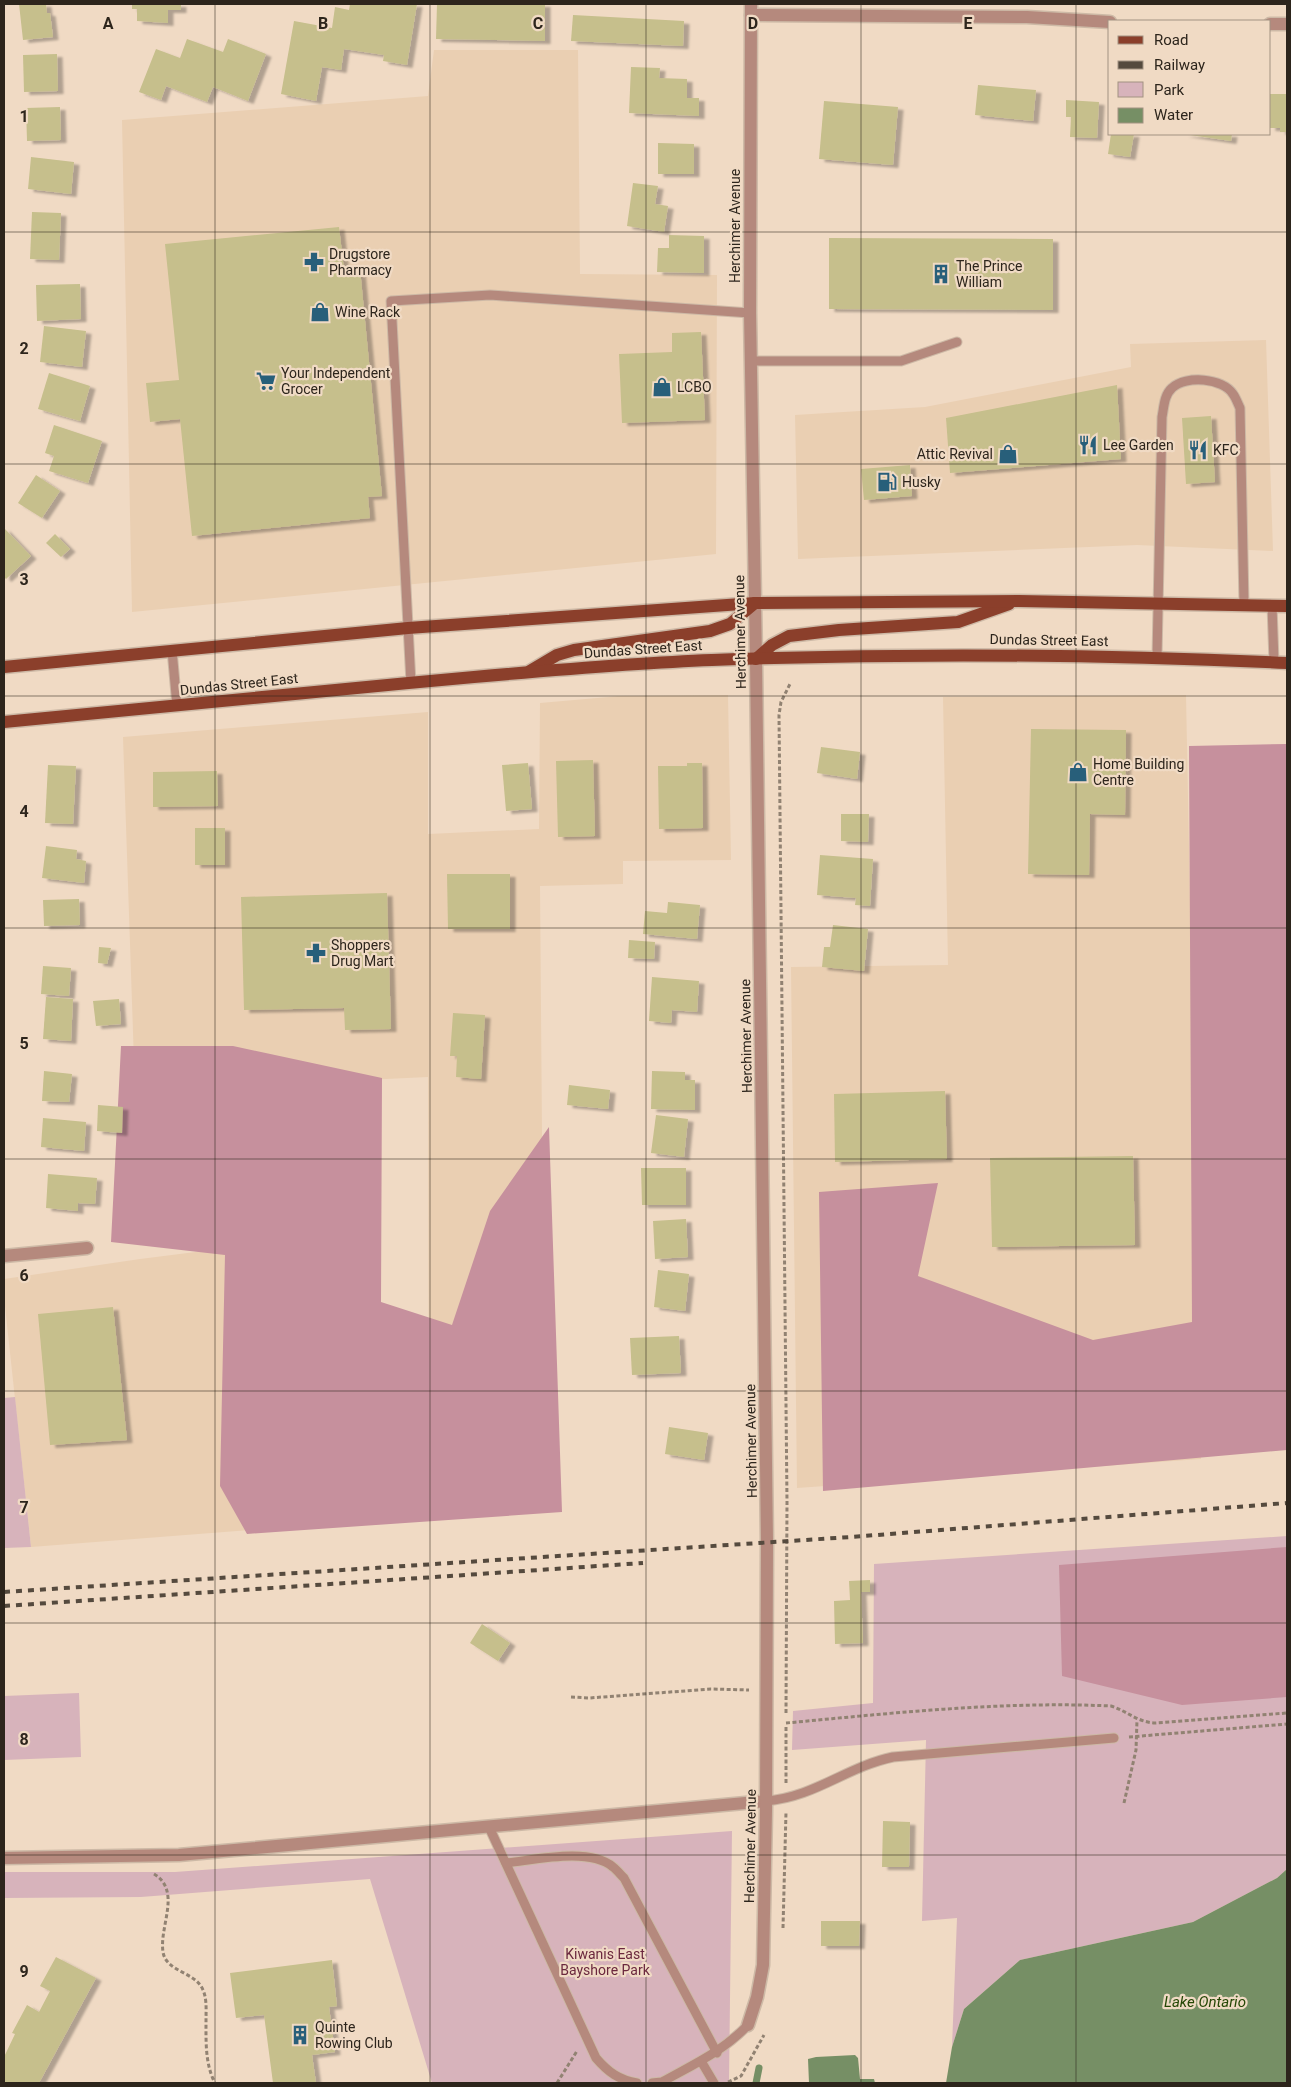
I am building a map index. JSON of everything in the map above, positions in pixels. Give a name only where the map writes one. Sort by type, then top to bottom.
[{"type":"main road","points":[[756,659],[772,645],[789,636],[831,630],[958,622],[1019,601]]},
{"type":"main road","points":[[4,667],[408,628],[755,603],[1019,601],[1160,602],[1287,606]]},
{"type":"main road","points":[[526,673],[557,655],[574,650],[710,632],[730,624],[755,603]]},
{"type":"main road","name":"Dundas Street East","points":[[4,722],[526,673],[616,666],[756,659],[965,654],[1157,657],[1287,663]]},
{"type":"street","points":[[751,9],[1027,17],[1108,22]]},
{"type":"street","name":"Herchimer Avenue","points":[[748,2025],[758,1997],[762,1965],[767,1691],[767,1509],[756,659],[750,360],[751,9]]},
{"type":"street","points":[[1271,24],[1287,24]]},
{"type":"street","points":[[4,1256],[87,1248]]},
{"type":"street","points":[[4,1858],[179,1855],[766,1801]]},
{"type":"lane","points":[[411,683],[391,301],[490,295],[750,313]]},
{"type":"lane","points":[[750,360],[901,361],[957,342]]},
{"type":"lane","points":[[1157,657],[1160,602],[1162,417],[1165,399],[1172,388],[1183,381],[1211,380],[1233,392],[1240,408],[1244,604]]},
{"type":"lane","points":[[1272,605],[1274,662]]},
{"type":"lane","points":[[172,650],[177,706]]},
{"type":"lane","points":[[766,1801],[786,1799],[808,1792],[859,1766],[893,1757],[1114,1738]]},
{"type":"lane","points":[[489,1827],[596,2058],[608,2072],[623,2080],[637,2083]]},
{"type":"lane","points":[[506,1863],[580,1856],[597,1859],[612,1866],[624,1878],[717,2053]]},
{"type":"lane","name":"Herchimer Avenue","points":[[652,2083],[674,2080],[701,2061],[717,2053],[733,2041],[748,2025]]},
{"type":"lane","points":[[701,2061],[714,2083]]},
{"type":"path","points":[[790,684],[781,702],[779,714],[788,1502],[786,1723],[920,1710],[1051,1703],[1111,1706],[1121,1709],[1137,1720],[1155,1723],[1287,1713]]},
{"type":"path","points":[[571,1697],[589,1698],[711,1689],[767,1691]]},
{"type":"path","points":[[1124,1803],[1135,1757],[1137,1720]]},
{"type":"path","points":[[1114,1738],[1287,1724]]},
{"type":"path","points":[[168,1905],[162,1943],[163,1955],[170,1964],[195,1980],[203,1988],[206,2000],[206,2048],[211,2075],[215,2083]]},
{"type":"path","points":[[557,2083],[578,2050],[584,2032]]},
{"type":"path","points":[[726,2083],[741,2076]]},
{"type":"shaded area","points":[[434,50],[578,50],[580,274],[717,275],[716,554],[132,612],[122,120],[428,96]]},
{"type":"shaded area","points":[[1266,340],[1273,551],[1137,545],[798,559],[795,415],[925,407],[1131,367],[1130,344]]},
{"type":"shaded area","points":[[728,695],[731,860],[623,861],[623,884],[540,886],[545,1507],[429,1516],[428,1077],[135,1091],[123,737],[428,712],[428,834],[539,829],[540,703],[620,696]]},
{"type":"shaded area","points":[[1186,695],[1201,1459],[797,1488],[791,967],[948,965],[943,697]]},
{"type":"shaded area","points":[[1287,744],[1287,1450],[823,1491],[819,1192],[938,1183],[918,1276],[1093,1340],[1192,1322],[1189,746]]},
{"type":"shaded area","points":[[121,1046],[233,1046],[382,1078],[381,1302],[452,1325],[490,1211],[549,1127],[562,1512],[247,1534],[220,1486],[225,1255],[111,1242]]},
{"type":"shaded area","points":[[243,1246],[250,1530],[31,1547],[4,1297],[4,1279]]},
{"type":"shaded area","points":[[1287,1547],[1287,1697],[1182,1705],[1062,1676],[1059,1565]]},
{"type":"green space","points":[[15,1397],[31,1547],[4,1548],[4,1398]]},
{"type":"green space","points":[[1287,1536],[1287,1869],[1277,1878],[1193,1922],[1020,1960],[964,2009],[952,2047],[957,1918],[922,1921],[926,1740],[792,1750],[793,1711],[873,1703],[874,1564]]},
{"type":"green space","points":[[79,1693],[81,1757],[4,1760],[4,1696]]},
{"type":"green space","name":"Kiwanis East Bayshore Park","points":[[732,1831],[729,2083],[432,2083],[370,1879],[141,1897],[4,1898],[4,1872],[175,1872]]},
{"type":"water","name":"Lake Ontario","points":[[1287,1869],[1287,2083],[946,2083],[952,2047],[964,2009],[1020,1960],[1193,1922],[1277,1878]]},
{"type":"water","points":[[855,2055],[858,2058],[860,2079],[874,2079],[875,2083],[809,2083],[808,2059]]},
{"type":"building","points":[[19,4],[46,4],[47,13],[50,13],[53,37],[23,40]]},
{"type":"building","points":[[132,4],[181,4],[181,10],[168,10],[168,23],[137,21],[137,9],[132,9]]},
{"type":"building","points":[[350,4],[417,4],[407,65],[383,61],[384,55],[344,49],[341,70],[322,67],[316,101],[281,94],[294,21],[332,28],[335,7],[349,10]]},
{"type":"building","points":[[437,4],[545,4],[545,41],[436,39]]},
{"type":"building","points":[[573,15],[684,21],[683,46],[571,41]]},
{"type":"building","points":[[187,39],[223,52],[228,39],[266,54],[248,101],[213,87],[207,102],[166,86],[161,100],[139,92],[156,49],[180,58]]},
{"type":"building","points":[[57,54],[58,91],[24,92],[23,55]]},
{"type":"building","points":[[631,67],[660,68],[659,78],[687,79],[687,98],[699,98],[699,116],[629,113]]},
{"type":"building","points":[[978,85],[1036,90],[1033,121],[975,115]]},
{"type":"building","points":[[1271,94],[1287,94],[1287,132],[1280,132],[1280,128],[1271,128]]},
{"type":"building","points":[[1066,100],[1099,102],[1097,138],[1070,137],[1071,117],[1066,117]]},
{"type":"building","points":[[824,101],[898,107],[893,165],[819,159]]},
{"type":"building","points":[[60,107],[61,140],[27,141],[26,108]]},
{"type":"building","points":[[1111,135],[1134,135],[1130,157],[1108,154]]},
{"type":"building","points":[[1190,135],[1232,135],[1231,141]]},
{"type":"building","points":[[658,143],[694,144],[694,174],[658,174]]},
{"type":"building","points":[[31,157],[74,162],[71,194],[28,189]]},
{"type":"building","points":[[633,183],[658,186],[655,204],[668,206],[664,232],[627,226]]},
{"type":"building","points":[[32,212],[61,213],[59,260],[30,259]]},
{"type":"building","name":"Your Independent Grocer","points":[[339,227],[344,270],[360,269],[382,496],[368,497],[370,518],[192,536],[180,419],[150,422],[146,383],[179,380],[165,244]]},
{"type":"building","points":[[669,235],[704,236],[704,273],[657,272],[658,248],[669,248]]},
{"type":"building","name":"The Prince William","points":[[829,238],[1053,239],[1053,310],[829,309]]},
{"type":"building","points":[[80,284],[81,319],[37,321],[36,285]]},
{"type":"building","points":[[44,326],[86,331],[82,367],[40,362]]},
{"type":"building","name":"LCBO","points":[[701,332],[705,420],[622,423],[619,354],[672,352],[672,333]]},
{"type":"building","points":[[49,373],[90,386],[80,421],[38,409]]},
{"type":"building","points":[[1117,385],[1121,459],[950,473],[946,418]]},
{"type":"building","name":"KFC","points":[[1211,416],[1215,482],[1186,484],[1182,418]]},
{"type":"building","points":[[54,425],[102,441],[88,483],[49,471],[54,456],[45,453]]},
{"type":"building","name":"Husky","points":[[910,465],[912,496],[864,500],[861,469]]},
{"type":"building","points":[[36,475],[60,491],[42,518],[18,503]]},
{"type":"building","points":[[4,528],[31,556],[6,579],[4,577]]},
{"type":"building","points":[[55,534],[70,549],[61,557],[46,543]]},
{"type":"building","name":"Home Building Centre","points":[[1031,729],[1126,730],[1125,815],[1090,814],[1089,875],[1028,874]]},
{"type":"building","points":[[821,747],[860,752],[857,779],[817,773]]},
{"type":"building","points":[[593,760],[595,836],[558,837],[556,761]]},
{"type":"building","points":[[528,763],[532,809],[506,811],[502,765]]},
{"type":"building","points":[[687,763],[702,763],[703,828],[659,829],[658,766],[687,766]]},
{"type":"building","points":[[48,765],[76,766],[73,824],[45,823]]},
{"type":"building","points":[[217,771],[218,806],[153,807],[153,772]]},
{"type":"building","points":[[841,814],[869,814],[868,842],[841,841]]},
{"type":"building","points":[[195,828],[225,828],[225,865],[195,865]]},
{"type":"building","points":[[46,846],[77,850],[76,859],[86,861],[84,883],[42,878]]},
{"type":"building","points":[[820,855],[873,859],[870,906],[855,905],[856,898],[817,895]]},
{"type":"building","points":[[447,874],[510,874],[510,929],[448,929]]},
{"type":"building","name":"Shoppers Drug Mart","points":[[387,893],[391,1029],[345,1030],[344,1008],[244,1010],[241,897]]},
{"type":"building","points":[[79,899],[80,925],[44,926],[43,900]]},
{"type":"building","points":[[668,902],[700,905],[697,939],[643,934],[645,911],[667,913]]},
{"type":"building","points":[[833,925],[868,929],[864,971],[822,967],[824,947],[830,947]]},
{"type":"building","points":[[629,940],[655,942],[654,959],[628,958]]},
{"type":"building","points":[[99,947],[111,948],[107,964],[98,963]]},
{"type":"building","points":[[43,966],[71,968],[69,996],[41,994]]},
{"type":"building","points":[[652,977],[699,981],[697,1012],[672,1010],[671,1023],[649,1021]]},
{"type":"building","points":[[46,997],[73,999],[71,1041],[43,1039]]},
{"type":"building","points":[[119,999],[121,1024],[96,1026],[93,1001]]},
{"type":"building","points":[[453,1013],[485,1015],[481,1079],[456,1077],[457,1056],[450,1056]]},
{"type":"building","points":[[44,1071],[72,1074],[69,1102],[42,1101]]},
{"type":"building","points":[[652,1071],[685,1072],[685,1080],[695,1080],[695,1110],[651,1109]]},
{"type":"building","points":[[569,1085],[610,1090],[608,1109],[567,1105]]},
{"type":"building","points":[[945,1091],[947,1159],[835,1162],[834,1094]]},
{"type":"building","points":[[98,1105],[123,1107],[122,1133],[97,1131]]},
{"type":"building","points":[[656,1115],[688,1119],[684,1157],[651,1153]]},
{"type":"building","points":[[43,1118],[86,1122],[84,1151],[41,1147]]},
{"type":"building","points":[[1133,1156],[1135,1245],[992,1247],[990,1158]]},
{"type":"building","points":[[641,1168],[686,1168],[686,1205],[642,1205]]},
{"type":"building","points":[[48,1174],[97,1178],[95,1204],[78,1203],[78,1211],[46,1208]]},
{"type":"building","points":[[686,1219],[688,1257],[655,1259],[653,1221]]},
{"type":"building","points":[[658,1270],[689,1274],[685,1311],[654,1307]]},
{"type":"building","points":[[113,1307],[127,1440],[50,1445],[38,1314]]},
{"type":"building","points":[[679,1336],[681,1373],[632,1375],[630,1338]]},
{"type":"building","points":[[669,1427],[708,1433],[704,1460],[665,1454]]},
{"type":"building","points":[[870,1580],[870,1592],[861,1592],[863,1643],[835,1644],[834,1601],[850,1600],[849,1581]]},
{"type":"building","points":[[482,1624],[510,1643],[498,1661],[470,1643]]},
{"type":"building","points":[[883,1821],[910,1822],[909,1867],[882,1867]]},
{"type":"building","points":[[821,1921],[860,1921],[859,1946],[821,1946]]},
{"type":"building","points":[[56,1957],[96,1978],[39,2083],[4,2083],[4,2057],[15,2034],[12,2033],[27,2005],[39,2012],[50,1991],[40,1986]]},
{"type":"building","name":"Quinte Rowing Club","points":[[332,1960],[337,2006],[329,2007],[335,2052],[312,2055],[316,2083],[273,2083],[264,2015],[236,2018],[230,1973]]},
{"type":"waterway","points":[[756,2083],[759,2068]]},
{"type":"railway","points":[[4,1592],[851,1537],[1287,1503]]},
{"type":"railway","points":[[4,1606],[643,1563]]},
{"type":"place","name":"Drugstore Pharmacy","points":[[314,262]]},
{"type":"place","name":"The Prince William","points":[[941,274]]},
{"type":"place","name":"Wine Rack","points":[[320,312]]},
{"type":"place","name":"Your Independent Grocer","points":[[266,381]]},
{"type":"place","name":"LCBO","points":[[662,387]]},
{"type":"place","name":"Lee Garden","points":[[1088,445]]},
{"type":"place","name":"KFC","points":[[1198,450]]},
{"type":"place","name":"Attic Revival","points":[[1008,454]]},
{"type":"place","name":"Husky","points":[[887,482]]},
{"type":"place","name":"Home Building Centre","points":[[1078,772]]},
{"type":"place","name":"Shoppers Drug Mart","points":[[316,953]]},
{"type":"place","name":"Quinte Rowing Club","points":[[300,2035]]}]
